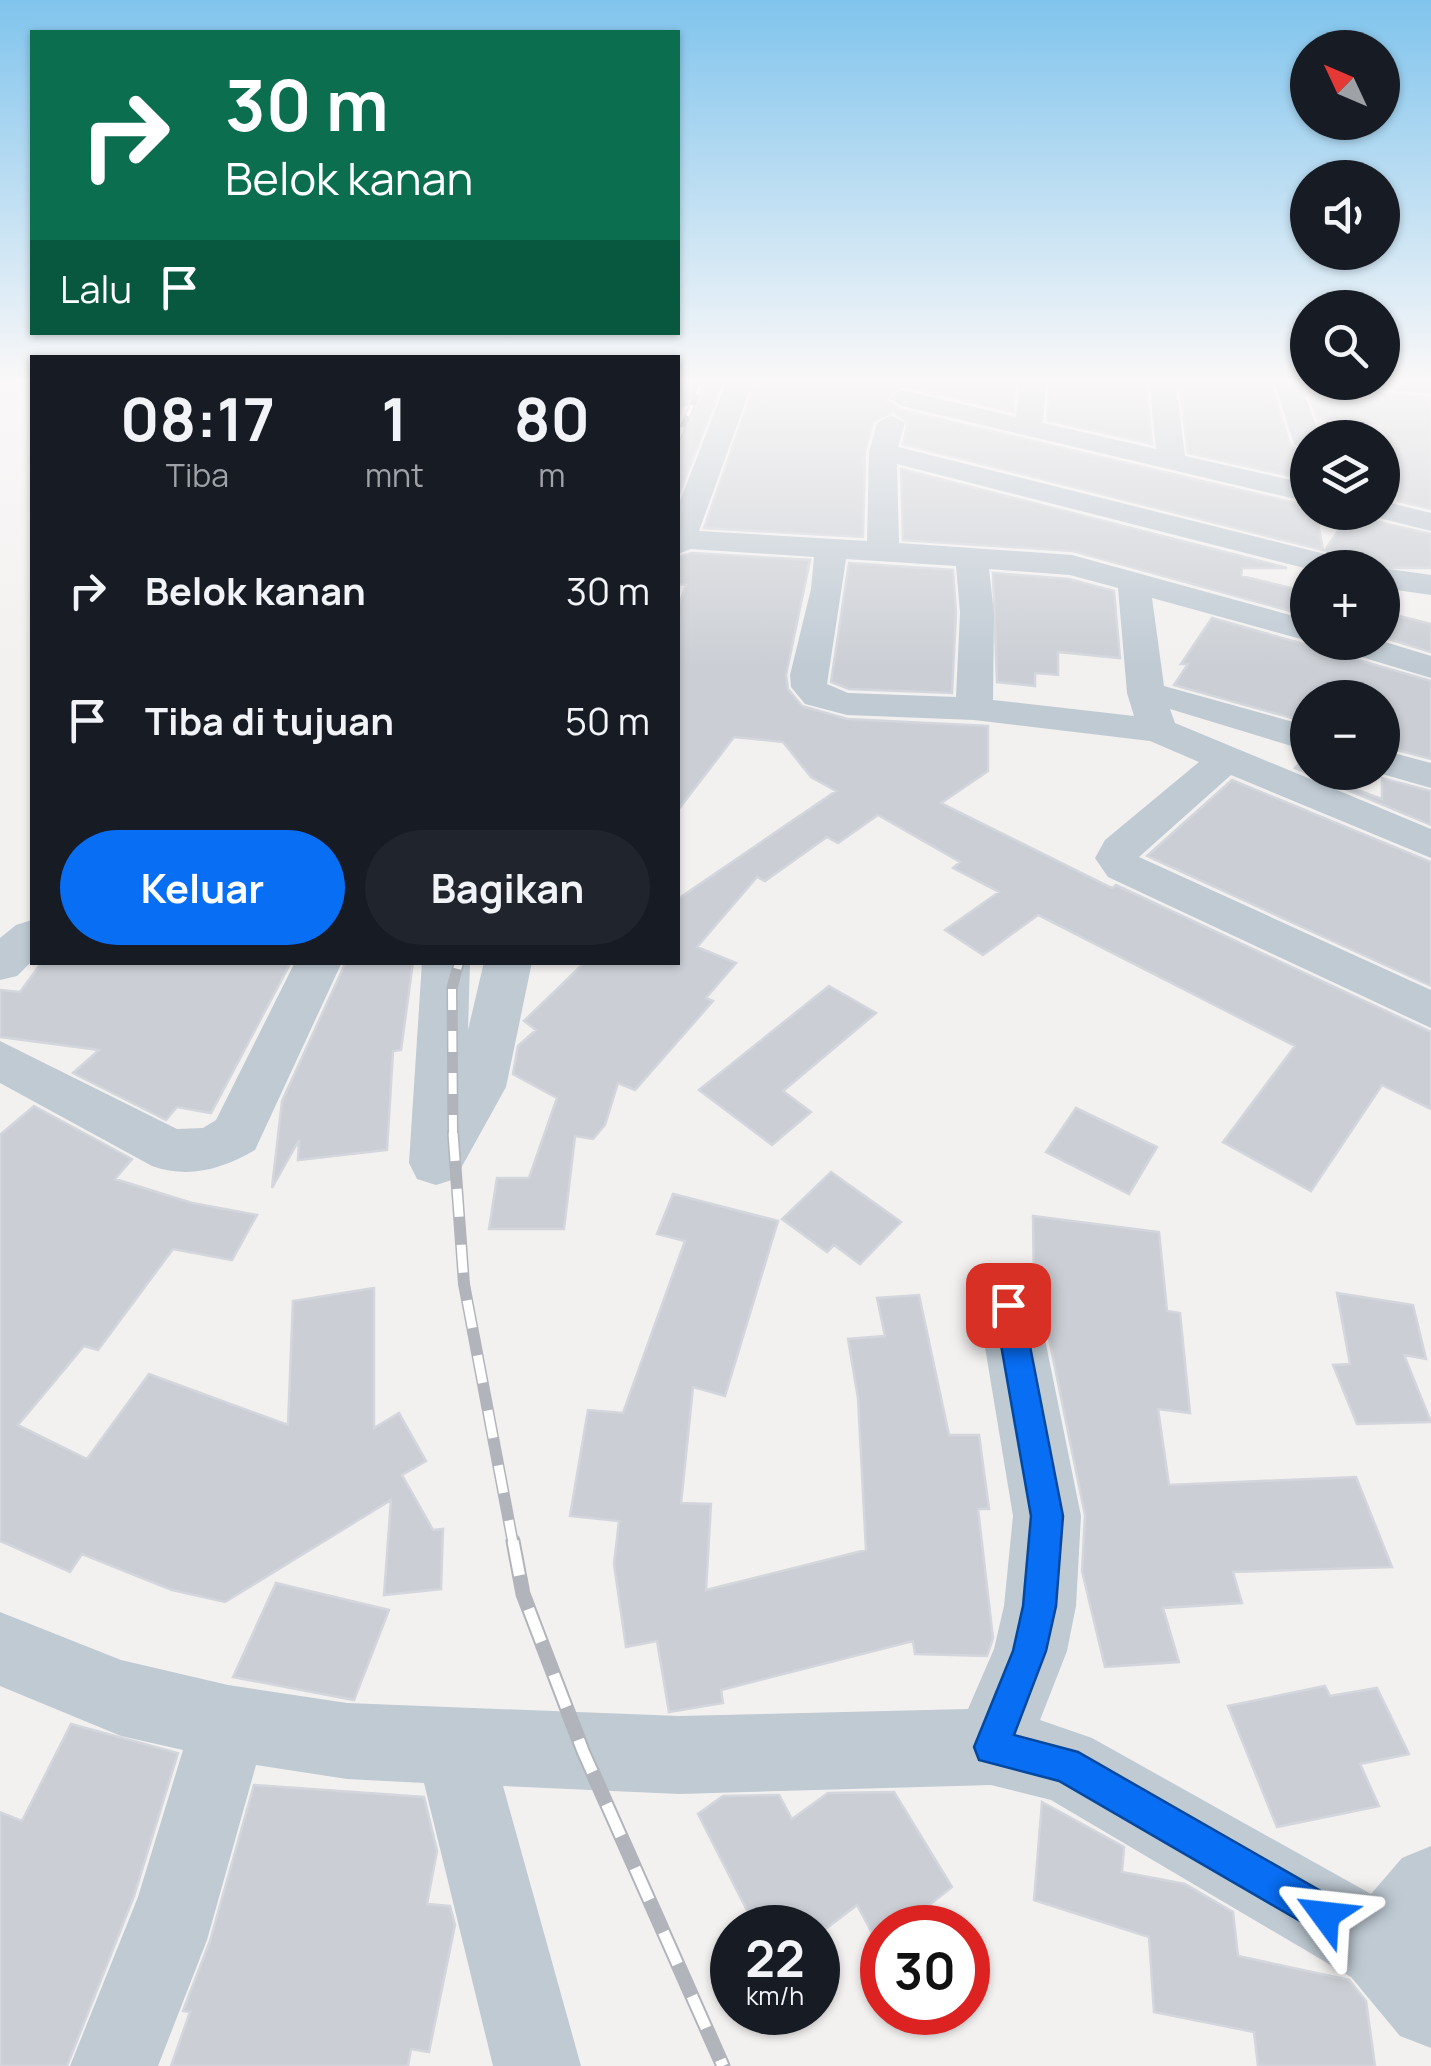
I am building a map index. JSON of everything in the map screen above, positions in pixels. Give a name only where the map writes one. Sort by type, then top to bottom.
[{"type":"street","points":[[680,539],[705,474]]},
{"type":"street","points":[[883,474],[883,552]]},
{"type":"street","points":[[972,474],[1290,555]]},
{"type":"street","points":[[1230,474],[1290,488]]},
{"type":"street","points":[[1400,514],[1431,522]]},
{"type":"street","points":[[680,542],[1072,565],[1290,626]]},
{"type":"street","points":[[831,548],[809,687],[818,696],[847,704],[974,709],[1158,730],[1431,845]]},
{"type":"street","points":[[970,557],[976,613],[974,709]]},
{"type":"street","points":[[1400,581],[1431,585]]},
{"type":"street","points":[[1134,582],[1146,693],[1158,730]]},
{"type":"street","points":[[1400,657],[1431,666]]},
{"type":"street","points":[[1146,693],[1198,704],[1290,733]]},
{"type":"street","points":[[1226,760],[1120,850],[1117,858],[1123,868],[1431,1010]]},
{"type":"street","points":[[1400,767],[1431,776]]},
{"type":"street","points":[[1339,808],[1352,790]]},
{"type":"street","points":[[0,964],[30,938]]},
{"type":"street","points":[[0,1060],[172,1151],[211,1149],[236,1135],[318,965]]},
{"type":"street","points":[[446,965],[436,1164],[480,1087],[507,965]]},
{"type":"street","points":[[992,1747],[1030,1651],[1040,1606],[1047,1516],[1008,1305]]},
{"type":"street","points":[[0,1650],[120,1698],[228,1723],[347,1741],[452,1742],[679,1754],[992,1747],[1066,1764],[1414,1946]]},
{"type":"street","points":[[114,2066],[148,1991],[201,1836],[228,1723]]},
{"type":"street","points":[[452,1742],[537,2066]]},
{"type":"building","points":[[723,474],[864,474],[863,537],[704,528]]},
{"type":"building","points":[[901,474],[922,474],[1287,568],[1242,568],[1241,576],[1290,588],[1290,611],[1073,551],[903,540]]},
{"type":"building","points":[[1024,474],[1174,474],[1290,502],[1290,530],[1319,530],[1323,550]]},
{"type":"building","points":[[1400,474],[1431,474],[1431,509],[1400,501]]},
{"type":"building","points":[[1400,527],[1431,534],[1431,568],[1400,568],[1400,550],[1325,550],[1339,530],[1400,530]]},
{"type":"building","points":[[692,553],[810,560],[786,675],[788,689],[802,706],[847,719],[988,726],[988,771],[941,803],[1112,888],[1116,885],[1431,1032],[1431,1109],[1382,1085],[1311,1191],[1223,1142],[1295,1046],[1038,915],[983,955],[945,930],[999,892],[953,868],[960,862],[878,815],[838,843],[827,837],[765,881],[757,877],[697,947],[736,963],[706,998],[713,1001],[635,1090],[618,1083],[605,1125],[593,1139],[575,1136],[564,1229],[489,1229],[497,1178],[529,1178],[557,1098],[513,1074],[518,1046],[536,1030],[524,1021],[582,965],[680,965],[680,898],[836,791],[811,777],[783,742],[734,737],[680,807],[680,602],[686,585],[680,584],[680,556]]},
{"type":"building","points":[[849,563],[953,570],[956,613],[952,693],[849,689],[831,682]]},
{"type":"building","points":[[993,573],[1069,579],[1114,591],[1120,658],[1058,652],[1058,675],[1035,673],[1035,686],[997,682]]},
{"type":"building","points":[[1400,616],[1431,624],[1431,652],[1400,643]]},
{"type":"building","points":[[1212,618],[1290,640],[1290,660],[1358,660],[1431,681],[1431,759],[1400,751],[1400,680],[1290,680],[1290,718],[1174,685],[1188,664],[1181,664]]},
{"type":"building","points":[[1232,780],[1431,862],[1431,986],[1147,856]]},
{"type":"building","points":[[1400,783],[1431,791],[1431,825],[1347,790],[1382,799],[1382,790],[1400,790]]},
{"type":"building","points":[[40,965],[289,965],[211,1113],[177,1107],[166,1120],[73,1073],[99,1050],[0,1037],[0,990],[20,992]]},
{"type":"building","points":[[345,965],[413,965],[401,1050],[393,1051],[387,1150],[298,1160],[299,1140],[272,1188],[282,1101]]},
{"type":"building","points":[[829,986],[876,1013],[783,1091],[811,1112],[772,1145],[699,1090]]},
{"type":"building","points":[[34,1106],[132,1159],[115,1179],[192,1203],[257,1215],[232,1260],[173,1249],[98,1350],[84,1346],[18,1425],[87,1459],[149,1374],[288,1425],[293,1301],[374,1288],[374,1428],[399,1413],[426,1461],[402,1475],[433,1530],[443,1529],[441,1589],[384,1595],[391,1500],[225,1602],[172,1590],[82,1554],[70,1572],[0,1541],[0,1135]]},
{"type":"building","points":[[1076,1108],[1157,1147],[1129,1194],[1046,1152]]},
{"type":"building","points":[[831,1172],[901,1222],[860,1264],[834,1245],[827,1252],[782,1219]]},
{"type":"building","points":[[673,1194],[778,1221],[725,1396],[693,1387],[681,1503],[711,1504],[706,1590],[866,1550],[858,1398],[848,1339],[885,1336],[877,1298],[919,1295],[949,1435],[979,1435],[989,1509],[978,1509],[993,1638],[987,1656],[915,1654],[913,1641],[721,1690],[723,1703],[669,1712],[657,1641],[626,1647],[614,1564],[619,1521],[570,1516],[588,1410],[623,1413],[685,1241],[657,1234]]},
{"type":"building","points":[[1033,1216],[1159,1232],[1167,1311],[1180,1313],[1190,1413],[1158,1409],[1169,1485],[1356,1477],[1392,1567],[1233,1572],[1242,1603],[1163,1608],[1179,1662],[1105,1667],[1082,1571],[1085,1515],[1042,1304],[1034,1287]]},
{"type":"building","points":[[1337,1293],[1413,1305],[1426,1359],[1404,1355],[1431,1422],[1357,1424],[1333,1365],[1350,1364]]},
{"type":"building","points":[[276,1583],[389,1610],[354,1700],[233,1677]]},
{"type":"building","points":[[1325,1686],[1330,1696],[1377,1688],[1409,1754],[1360,1764],[1379,1806],[1277,1827],[1228,1706]]},
{"type":"building","points":[[71,1724],[178,1753],[134,1896],[67,2066],[0,2066],[0,1812],[22,1821]]},
{"type":"building","points":[[254,1785],[424,1797],[437,1851],[427,1904],[450,1906],[455,1925],[429,2052],[411,2049],[408,2066],[171,2066],[190,2012],[183,2011],[210,1941]]},
{"type":"building","points":[[894,1792],[952,1887],[929,1905],[860,1905],[860,1911],[857,1905],[840,1918],[840,1905],[744,1905],[698,1814],[723,1796],[779,1795],[792,1819],[828,1793]]},
{"type":"building","points":[[1042,1802],[1124,1847],[1122,1872],[1185,1884],[1233,1912],[1238,1956],[1349,1980],[1366,2001],[1375,2066],[1258,2066],[1254,2032],[1154,2012],[1149,1937],[1034,1900]]},
{"type":"railway","points":[[453,1136],[452,988],[458,965]]},
{"type":"railway","points":[[453,1133],[464,1284],[513,1543]]},
{"type":"railway","points":[[513,1541],[523,1594],[583,1751],[723,2066]]},
{"type":"route","points":[[1008,1305],[1047,1516],[1040,1606],[1030,1651],[992,1747],[1066,1764],[1325,1915]]}]
